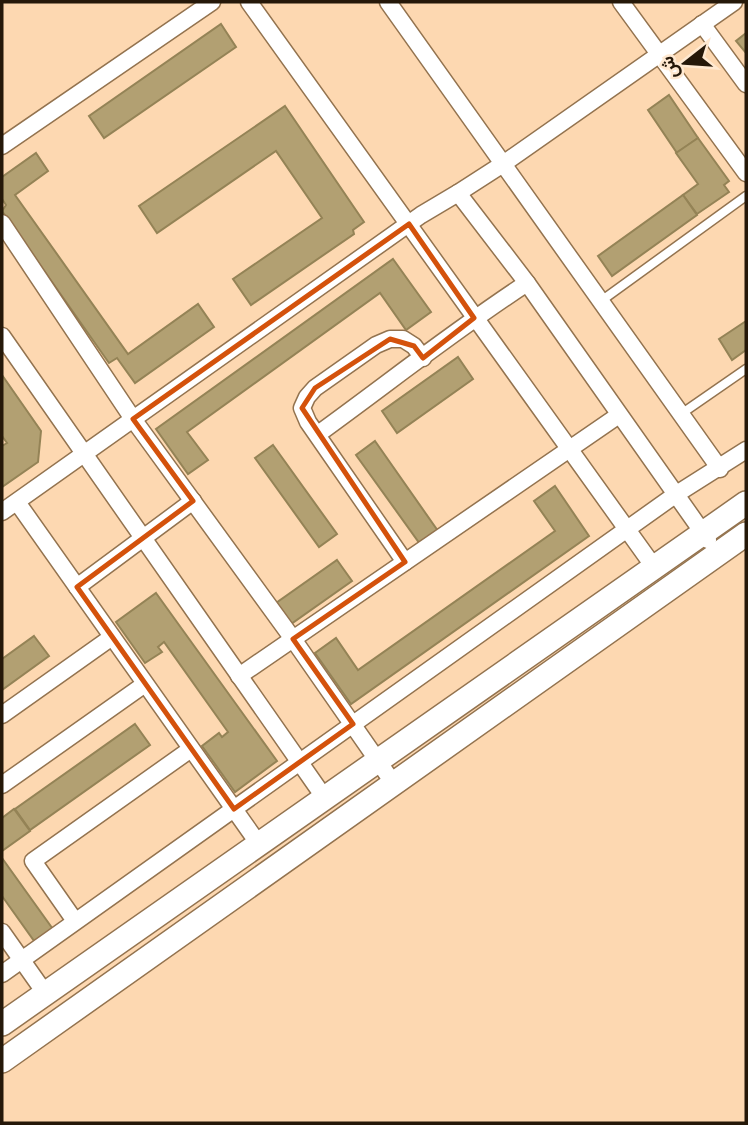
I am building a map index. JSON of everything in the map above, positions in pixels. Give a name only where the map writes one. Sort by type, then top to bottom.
[{"type":"main road","points":[[2,1024],[746,502]]},
{"type":"main road","points":[[2,1061],[746,534]]},
{"type":"street","points":[[2,146],[212,2]]},
{"type":"street","points":[[249,2],[654,567]]},
{"type":"street","points":[[388,2],[720,469]]},
{"type":"street","points":[[621,2],[746,173]]},
{"type":"street","points":[[2,512],[408,224],[503,164],[732,2]]},
{"type":"street","points":[[702,24],[746,84]]},
{"type":"street","points":[[458,193],[527,283],[718,553]]},
{"type":"street","points":[[2,223],[134,419],[394,784]]},
{"type":"street","points":[[318,434],[423,358],[474,317],[527,283]]},
{"type":"street","points":[[2,336],[324,797]]},
{"type":"street","points":[[405,562],[308,422],[302,408],[315,388],[376,345],[390,339],[403,339],[414,346],[423,358]]},
{"type":"street","points":[[239,676],[619,415]]},
{"type":"street","points":[[2,974],[627,529],[746,450]]},
{"type":"street","points":[[77,587],[192,501]]},
{"type":"street","points":[[17,502],[258,844]]},
{"type":"street","points":[[2,715],[112,637]]},
{"type":"street","points":[[2,785],[145,684]]},
{"type":"street","points":[[75,921],[33,861],[191,749]]},
{"type":"street","points":[[2,932],[45,993]]},
{"type":"lane","points":[[601,302],[746,196]]},
{"type":"lane","points":[[681,414],[746,369]]},
{"type":"highlighted area","points":[[409,224],[474,318],[423,358],[414,346],[390,339],[315,388],[302,408],[405,562],[293,639],[353,724],[234,809],[77,587],[193,501],[133,419]]},
{"type":"building","points":[[221,24],[236,47],[104,138],[89,116]]},
{"type":"building","points":[[746,33],[746,53],[736,41]]},
{"type":"building","points":[[669,95],[698,138],[677,153],[648,110]]},
{"type":"building","points":[[285,106],[364,222],[353,230],[354,234],[251,305],[233,279],[322,218],[276,151],[157,233],[139,206]]},
{"type":"building","points":[[698,138],[729,181],[724,185],[729,192],[697,214],[683,195],[698,184],[676,153]]},
{"type":"building","points":[[36,153],[48,171],[15,195],[128,354],[198,304],[214,327],[135,383],[117,358],[109,363],[2,211],[6,205],[2,199],[2,177]]},
{"type":"building","points":[[683,195],[697,215],[612,276],[598,256]]},
{"type":"building","points":[[393,259],[431,312],[406,330],[380,293],[187,432],[208,460],[188,474],[156,429]]},
{"type":"building","points":[[746,321],[746,350],[732,360],[719,339]]},
{"type":"building","points":[[458,357],[473,379],[397,433],[382,411]]},
{"type":"building","points":[[2,375],[41,431],[38,462],[2,487],[2,446],[7,443],[2,436]]},
{"type":"building","points":[[375,441],[438,531],[420,544],[356,455]]},
{"type":"building","points":[[273,445],[337,534],[319,547],[255,458]]},
{"type":"building","points":[[555,486],[589,536],[351,704],[315,653],[336,638],[358,670],[555,531],[534,501]]},
{"type":"building","points":[[337,560],[352,581],[291,624],[276,603]]},
{"type":"building","points":[[156,593],[277,761],[235,792],[202,746],[219,733],[222,737],[228,732],[164,642],[158,647],[162,652],[145,663],[116,622]]},
{"type":"building","points":[[34,636],[49,656],[2,690],[2,659]]},
{"type":"building","points":[[135,724],[150,745],[30,830],[15,809]]},
{"type":"building","points":[[14,809],[30,831],[2,851],[2,818]]},
{"type":"building","points":[[2,858],[55,932],[37,945],[2,896]]}]
